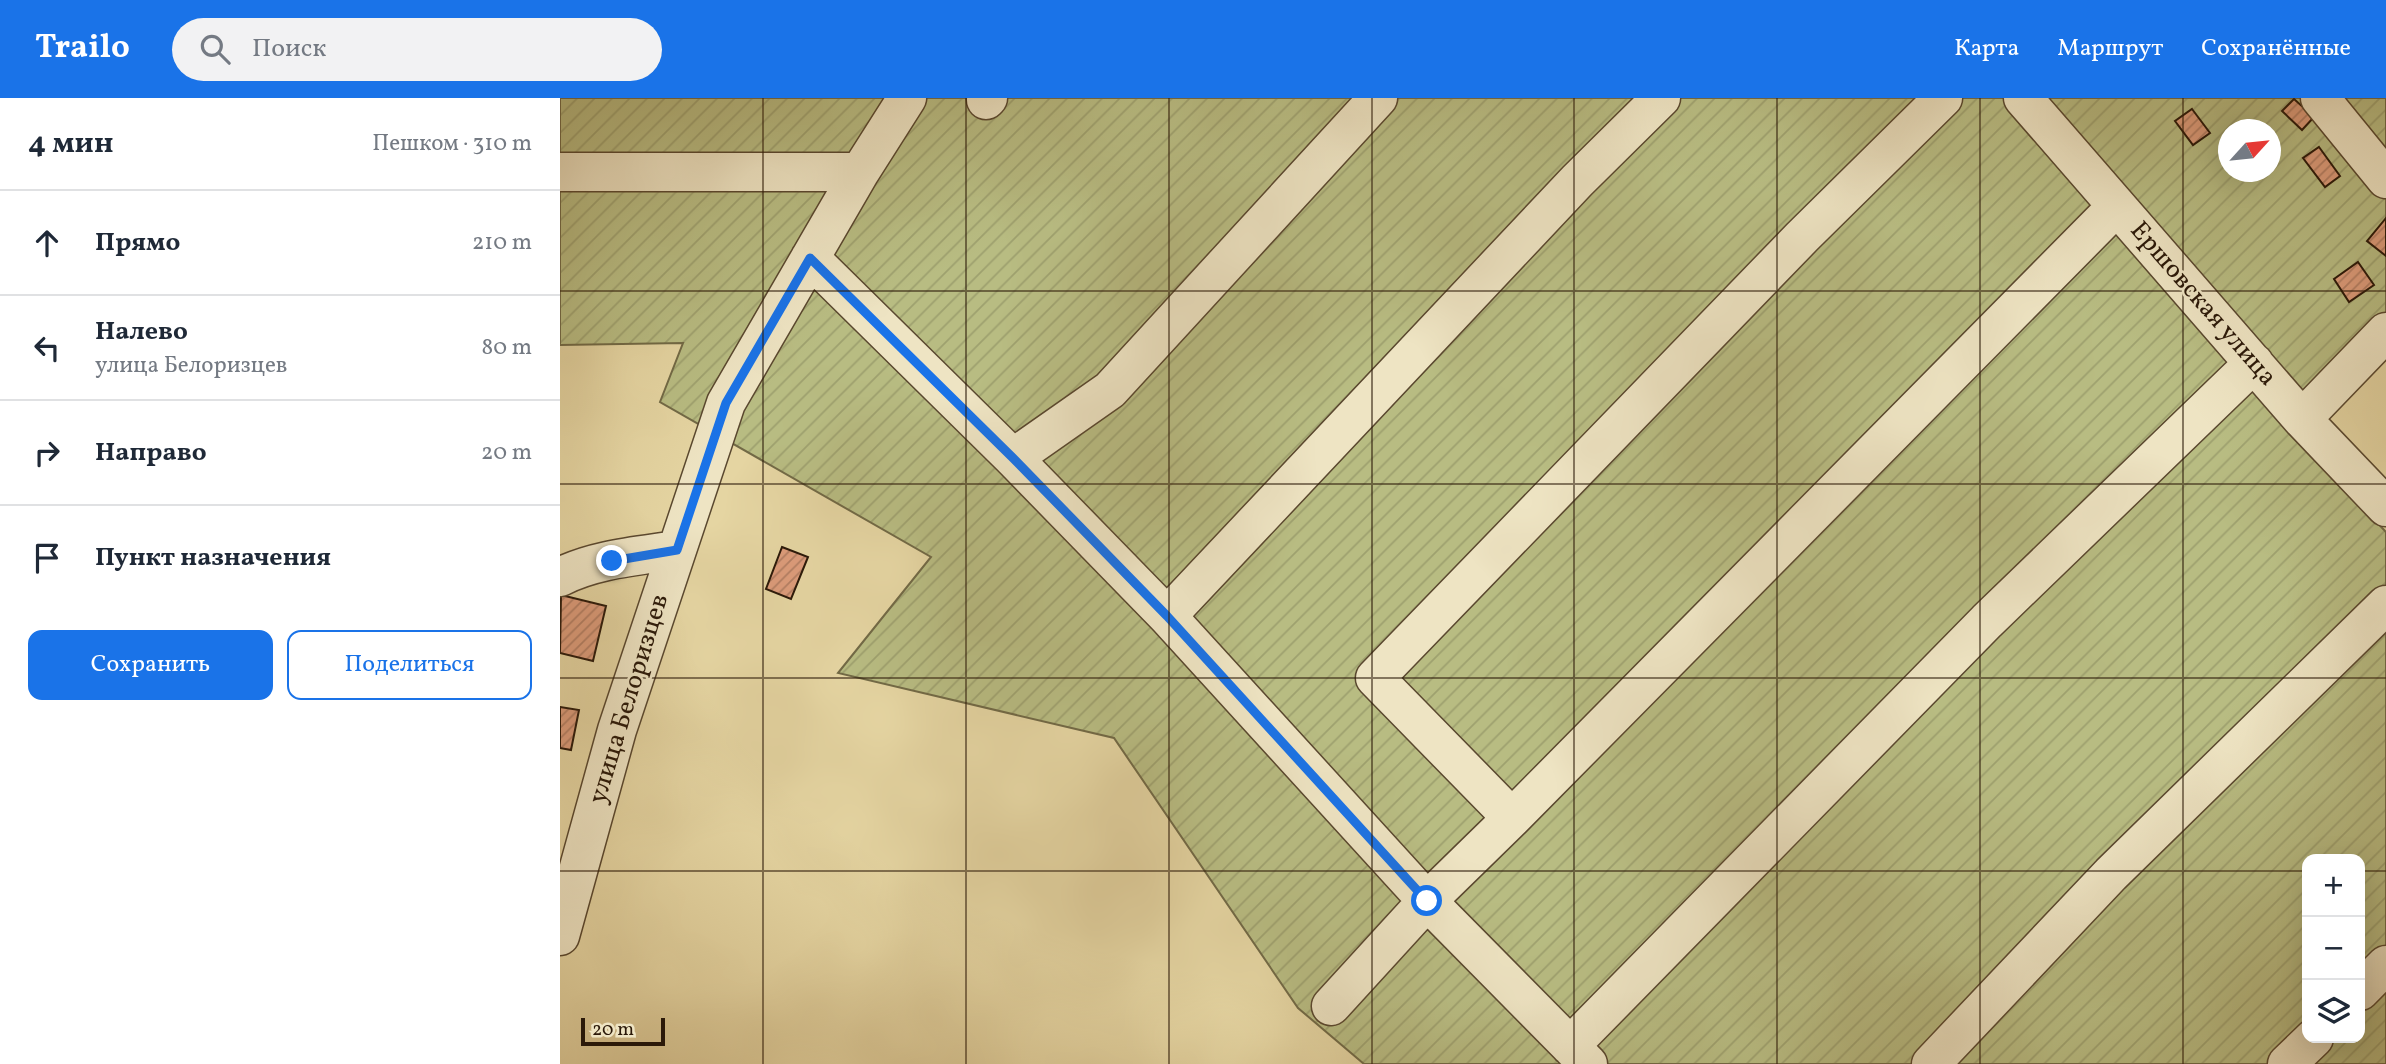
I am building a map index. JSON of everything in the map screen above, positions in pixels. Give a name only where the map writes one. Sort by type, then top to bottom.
[{"type":"street","name":"улица Белоризцев","points":[[561,927],[617,730],[726,403],[860,172],[907,98]]},
{"type":"street","points":[[1013,458],[1110,390],[1378,98]]},
{"type":"street","points":[[1167,616],[1568,191],[1661,98]]},
{"type":"street","points":[[1513,818],[1376,678],[1802,237],[1943,98]]},
{"type":"street","name":"Ершовская улица","points":[[2023,98],[2302,419],[2386,507]]},
{"type":"street","points":[[2320,98],[2386,179]]},
{"type":"street","points":[[560,172],[860,172]]},
{"type":"street","points":[[1331,1006],[1427,901],[1513,818],[2117,206]]},
{"type":"street","points":[[810,258],[1013,458],[1167,616],[1427,901],[1579,1055],[1987,621],[2254,363]]},
{"type":"street","points":[[2302,419],[2386,332]]},
{"type":"street","points":[[560,577],[612,561],[677,550]]},
{"type":"street","points":[[1931,1064],[2111,874],[2386,605]]},
{"type":"street","points":[[2365,986],[2386,965]]},
{"type":"street","points":[[2287,1064],[2309,1043]]},
{"type":"green space","points":[[560,98],[2386,98],[2386,318],[2283,423],[2386,532],[2386,1064],[1364,1064],[1298,1008],[1114,738],[838,673],[931,557],[660,402],[683,343],[560,345]]},
{"type":"building","points":[[2294,99],[2314,117],[2302,130],[2282,111]]},
{"type":"building","points":[[2192,109],[2210,133],[2193,145],[2175,121]]},
{"type":"building","points":[[2319,147],[2340,176],[2325,187],[2303,158]]},
{"type":"building","points":[[2386,218],[2386,256],[2367,241]]},
{"type":"building","points":[[2358,262],[2374,285],[2349,302],[2334,279]]},
{"type":"building","points":[[782,547],[808,557],[791,599],[766,589]]},
{"type":"building","points":[[561,595],[606,606],[593,661],[560,653]]},
{"type":"building","points":[[560,707],[579,710],[571,750],[560,748]]},
{"type":"route","points":[[612,561],[677,550],[726,403],[810,258],[1013,458],[1167,616],[1427,901]]}]
